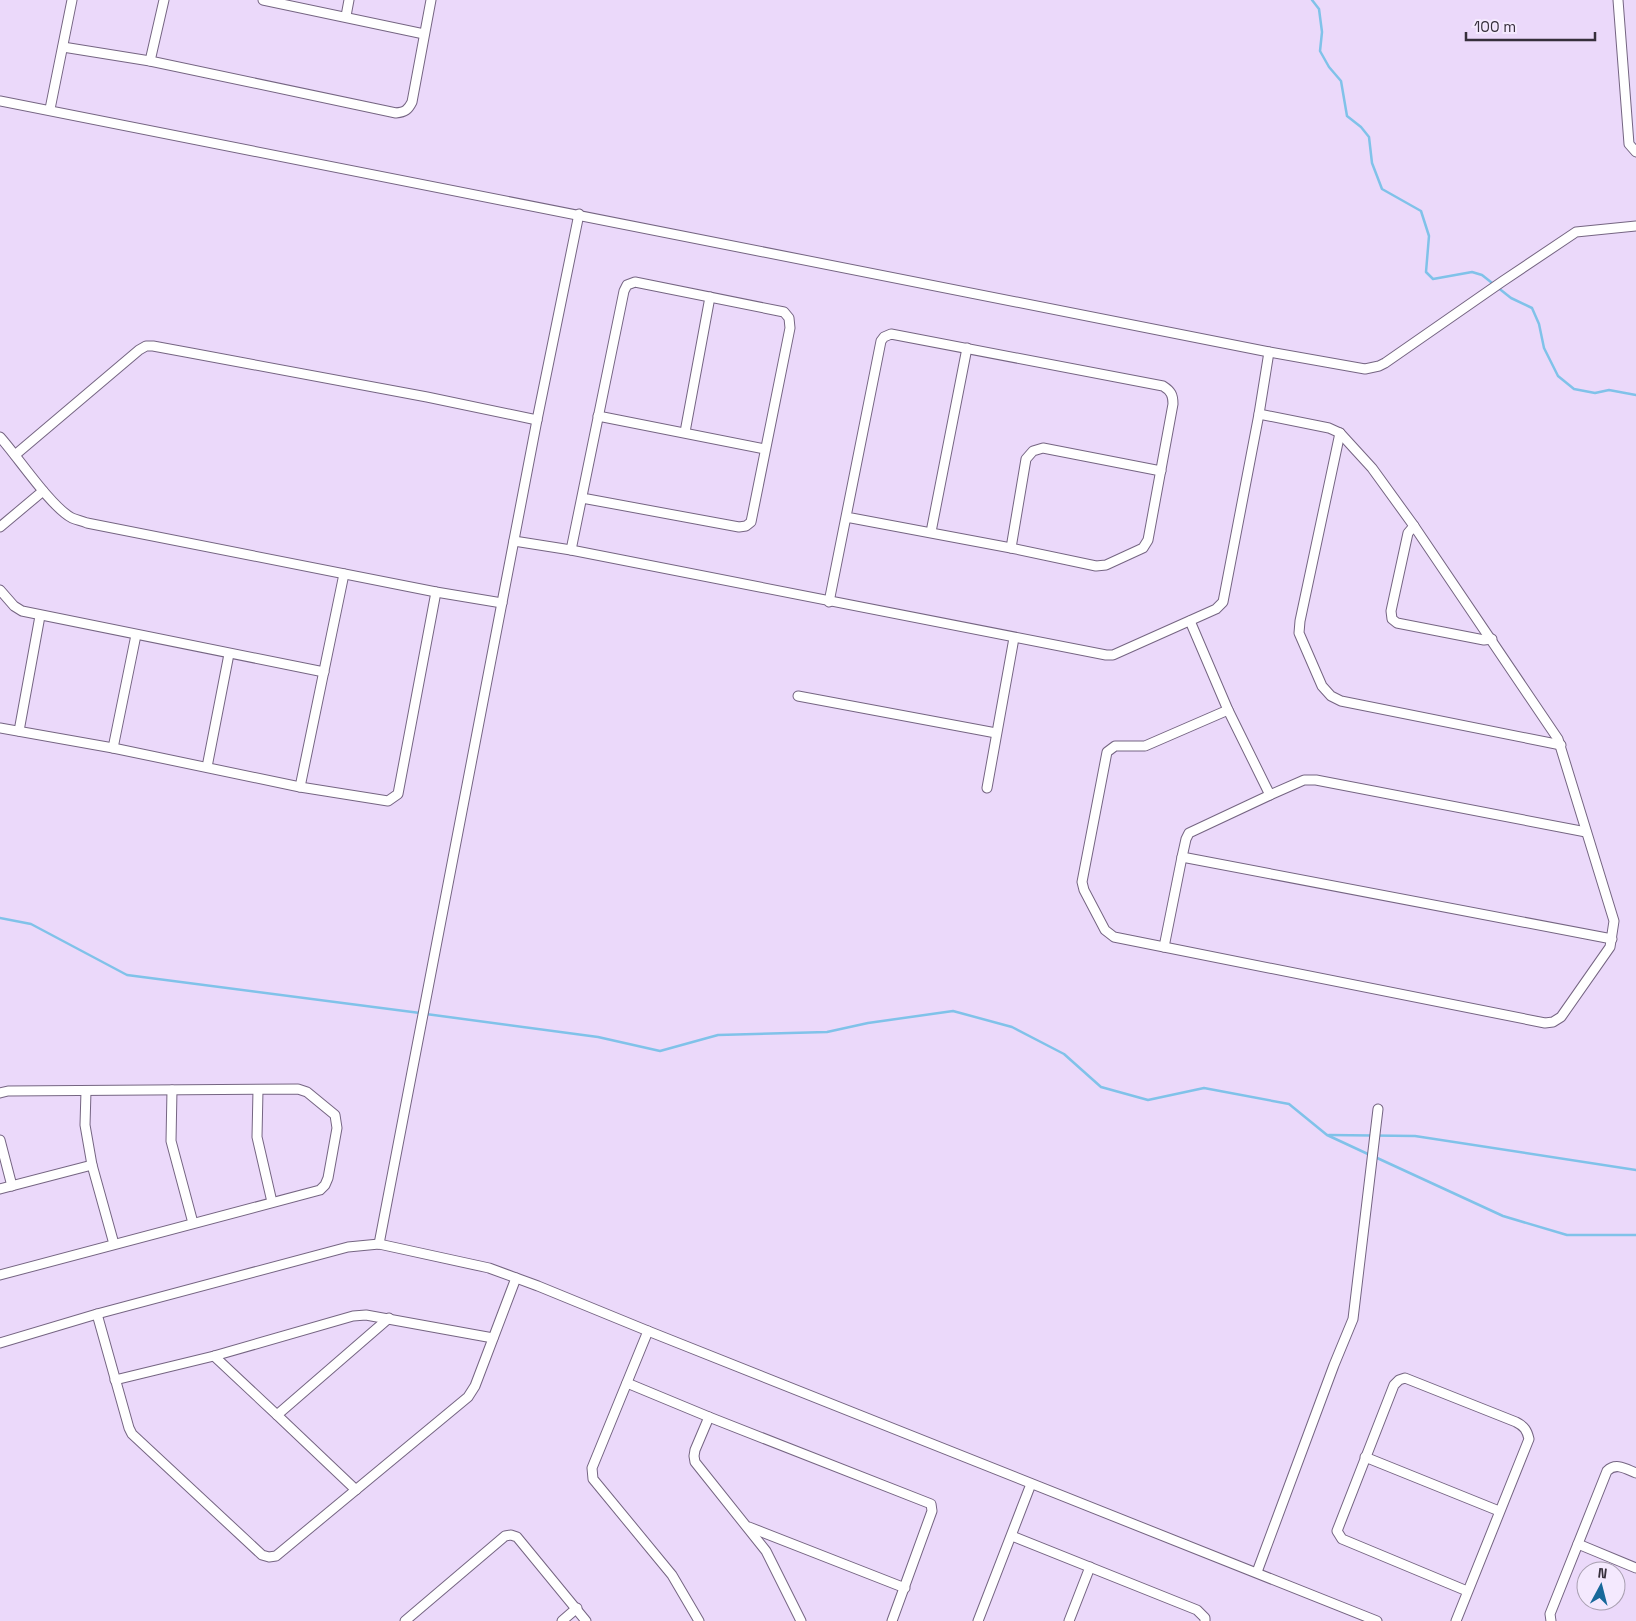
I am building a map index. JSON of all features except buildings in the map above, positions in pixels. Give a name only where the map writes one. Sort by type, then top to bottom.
[{"type":"street","points":[[50,109],[72,0]]},
{"type":"street","points":[[150,62],[164,0]]},
{"type":"street","points":[[263,0],[424,34]]},
{"type":"street","points":[[346,16],[349,0]]},
{"type":"street","points":[[63,47],[150,62],[396,113],[404,112],[408,110],[412,102],[431,0]]},
{"type":"street","points":[[1618,0],[1629,144],[1636,152]]},
{"type":"street","points":[[0,101],[50,109],[313,164],[579,214],[1269,352],[1365,369],[1379,366],[1491,288],[1576,232],[1636,226]]},
{"type":"street","points":[[379,1244],[537,420],[579,214]]},
{"type":"street","points":[[571,550],[624,290],[627,286],[635,282],[784,312],[789,318],[790,328],[751,522],[746,526],[739,527],[582,498]]},
{"type":"street","points":[[685,432],[710,297]]},
{"type":"street","points":[[828,602],[881,342],[884,337],[891,334],[1164,386],[1170,390],[1173,396],[1148,540],[1143,548],[1106,565],[1096,566],[931,532],[846,517]]},
{"type":"street","points":[[15,455],[146,346],[418,395],[537,420]]},
{"type":"street","points":[[931,532],[967,348]]},
{"type":"street","points":[[514,541],[571,550],[828,602],[1113,655],[1216,609],[1223,602],[1269,352]]},
{"type":"street","points":[[1228,710],[1145,746],[1114,746],[1107,752],[1082,882],[1084,890],[1105,930],[1109,934],[1114,937],[1164,948],[1549,1023],[1561,1017],[1605,954],[1612,938],[1614,921],[1561,745],[1492,640],[1372,468],[1340,433],[1329,428],[1259,414]]},
{"type":"street","points":[[598,416],[766,449]]},
{"type":"street","points":[[1340,433],[1299,633],[1322,686],[1331,696],[1341,701],[1561,745]]},
{"type":"street","points":[[0,437],[64,513],[87,523],[436,592],[502,603]]},
{"type":"street","points":[[1011,548],[1026,460],[1033,450],[1043,448],[1160,471]]},
{"type":"street","points":[[0,527],[43,490]]},
{"type":"street","points":[[1414,526],[1408,533],[1391,611],[1392,619],[1397,623],[1492,640]]},
{"type":"street","points":[[300,787],[344,574]]},
{"type":"street","points":[[0,590],[14,606],[22,611],[40,616],[324,672]]},
{"type":"street","points":[[0,728],[113,748],[300,787],[388,801],[398,794],[436,592]]},
{"type":"street","points":[[19,731],[40,616]]},
{"type":"street","points":[[1190,621],[1228,710],[1270,795]]},
{"type":"street","points":[[113,748],[136,635]]},
{"type":"street","points":[[987,788],[1014,638]]},
{"type":"street","points":[[207,767],[229,654]]},
{"type":"street","points":[[798,696],[996,734]]},
{"type":"street","points":[[1164,948],[1182,857],[1189,833],[1304,780],[1316,780],[1586,832]]},
{"type":"street","points":[[1182,857],[1612,938]]},
{"type":"street","points":[[86,1090],[86,1126],[92,1165],[114,1244]]},
{"type":"street","points":[[172,1090],[171,1141],[193,1223]]},
{"type":"street","points":[[258,1090],[257,1137],[272,1202]]},
{"type":"street","points":[[0,1092],[304,1090],[335,1115],[337,1121],[336,1136],[325,1185],[320,1190],[0,1275]]},
{"type":"street","points":[[1257,1572],[1353,1319],[1378,1109]]},
{"type":"street","points":[[0,1140],[12,1186]]},
{"type":"street","points":[[0,1190],[92,1165]]},
{"type":"street","points":[[0,1343],[97,1314],[348,1247],[379,1244],[489,1268],[516,1278],[1031,1484],[1257,1572],[1366,1619],[1377,1621]]},
{"type":"street","points":[[97,1314],[132,1434],[262,1555],[269,1557],[276,1556],[468,1397],[475,1386],[516,1278]]},
{"type":"street","points":[[115,1380],[214,1356],[353,1316],[366,1315],[388,1318],[492,1338]]},
{"type":"street","points":[[277,1415],[388,1318]]},
{"type":"street","points":[[648,1331],[592,1468],[593,1479],[672,1575],[699,1621]]},
{"type":"street","points":[[214,1356],[356,1490]]},
{"type":"street","points":[[1456,1621],[1529,1439],[1525,1428],[1507,1418],[1405,1378],[1394,1385],[1337,1531],[1338,1535],[1342,1539],[1467,1591]]},
{"type":"street","points":[[627,1383],[930,1504],[932,1511],[892,1621]]},
{"type":"street","points":[[709,1417],[695,1450],[695,1462],[766,1551],[801,1621]]},
{"type":"street","points":[[1365,1457],[1499,1512]]},
{"type":"street","points":[[1551,1621],[1550,1614],[1608,1471],[1611,1467],[1617,1466],[1636,1473]]},
{"type":"street","points":[[978,1621],[1031,1484]]},
{"type":"street","points":[[746,1525],[905,1588]]},
{"type":"street","points":[[405,1621],[505,1536],[511,1535],[517,1537],[586,1621]]},
{"type":"street","points":[[1012,1536],[1197,1610],[1205,1618],[1205,1621]]},
{"type":"street","points":[[1578,1544],[1636,1568]]},
{"type":"street","points":[[1069,1621],[1090,1567]]},
{"type":"street","points":[[562,1621],[577,1608]]},
{"type":"waterway","points":[[1312,0],[1319,9],[1322,32],[1320,51],[1329,67],[1341,81],[1347,116],[1361,127],[1369,137],[1372,163],[1382,189],[1421,211],[1429,236],[1426,272],[1433,279],[1472,272],[1482,275],[1511,298],[1532,308],[1539,324],[1544,348],[1558,376],[1574,389],[1595,393],[1609,390],[1636,395]]},
{"type":"waterway","points":[[0,918],[31,924],[127,975],[420,1013]]},
{"type":"waterway","points":[[426,1014],[598,1037],[660,1051],[718,1035],[827,1032],[868,1023],[953,1011],[1012,1027],[1064,1054],[1101,1087],[1148,1100],[1204,1088],[1289,1104],[1327,1135],[1370,1155]]},
{"type":"waterway","points":[[1329,1135],[1415,1136],[1636,1170]]},
{"type":"waterway","points":[[1375,1157],[1503,1216],[1567,1235],[1636,1235]]}]
